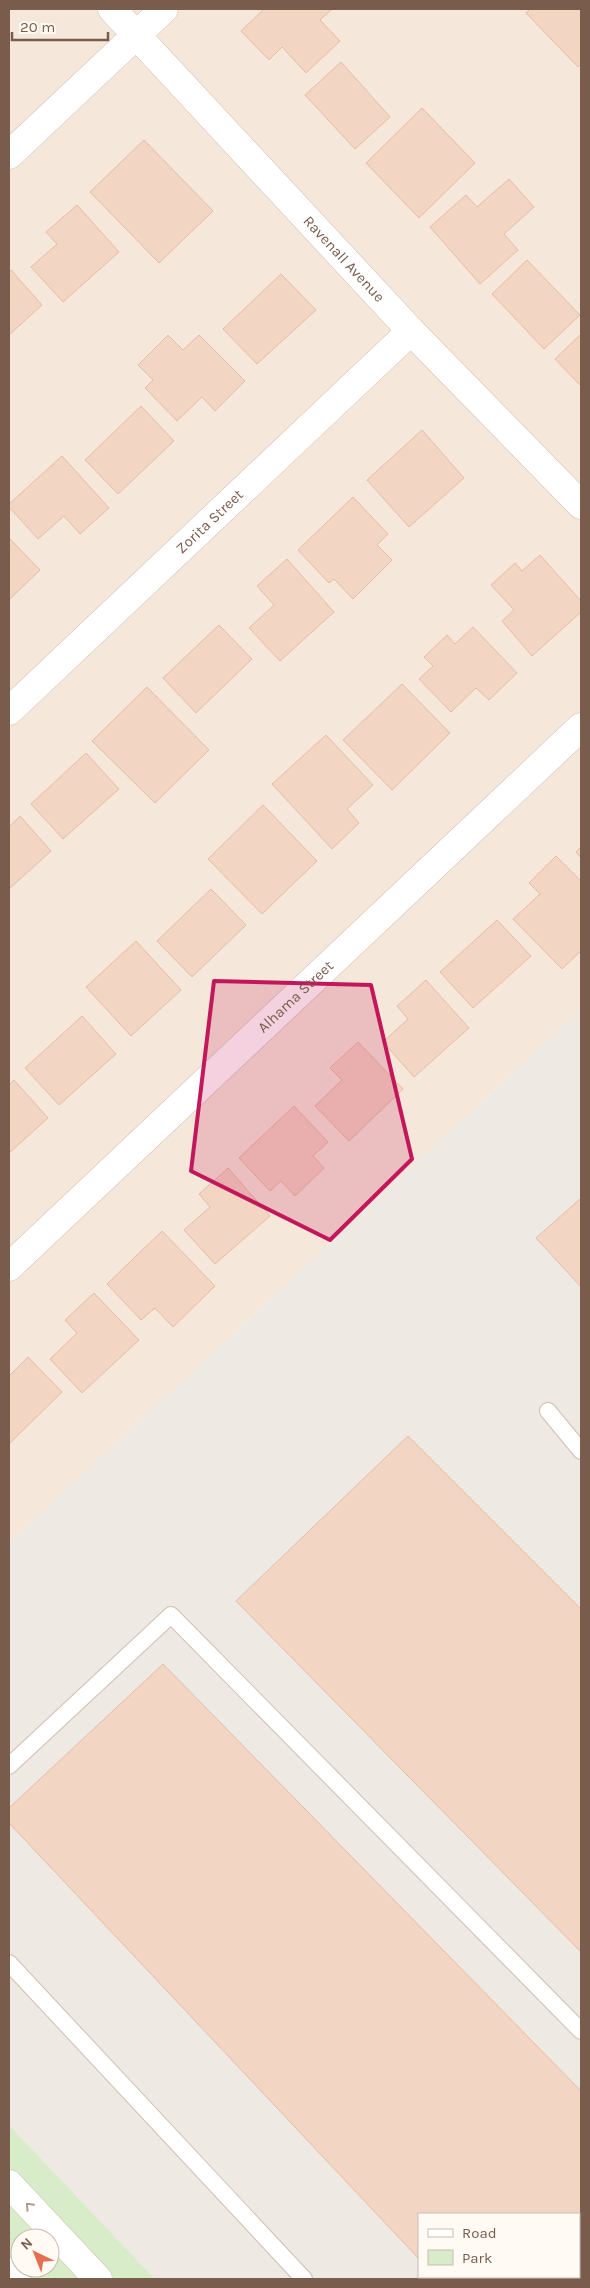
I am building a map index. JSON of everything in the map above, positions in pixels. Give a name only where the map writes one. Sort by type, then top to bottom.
[{"type":"street","name":"Ravenall Avenue","points":[[112,9],[412,331],[581,505]]},
{"type":"street","points":[[9,155],[164,9]]},
{"type":"street","name":"Zorita Street","points":[[9,712],[412,331]]},
{"type":"street","name":"Alhama Street","points":[[9,1267],[581,727]]},
{"type":"street","points":[[9,2184],[98,2279]]},
{"type":"street","points":[[9,2272],[16,2279]]},
{"type":"lane","points":[[548,1411],[581,1451]]},
{"type":"lane","points":[[9,1766],[171,1615],[581,2031]]},
{"type":"lane","points":[[9,1963],[304,2279]]},
{"type":"highlighted area","points":[[214,981],[371,985],[412,1159],[330,1240],[191,1171]]},
{"type":"shaded area","points":[[9,9],[581,9],[581,1009],[9,1543]]},
{"type":"shaded area","points":[[581,1009],[581,2279],[155,2279],[9,2125],[9,1543]]},
{"type":"green space","points":[[9,2125],[155,2279],[9,2279]]},
{"type":"building","points":[[264,9],[332,9],[320,20],[340,41],[306,73],[282,47],[269,60],[241,31]]},
{"type":"building","points":[[530,9],[581,9],[581,64],[578,67],[526,13]]},
{"type":"building","points":[[341,62],[390,117],[355,149],[305,95]]},
{"type":"building","points":[[422,108],[475,163],[419,218],[366,163]]},
{"type":"building","points":[[144,140],[213,211],[159,263],[90,192]]},
{"type":"building","points":[[509,179],[534,207],[504,234],[518,250],[480,284],[430,227],[466,195],[477,207]]},
{"type":"building","points":[[77,205],[119,252],[63,302],[31,267],[57,244],[46,232]]},
{"type":"building","points":[[527,260],[580,315],[544,349],[492,294]]},
{"type":"building","points":[[11,270],[42,305],[9,335],[9,272]]},
{"type":"building","points":[[281,274],[316,310],[257,364],[223,329]]},
{"type":"building","points":[[581,334],[581,386],[555,359]]},
{"type":"building","points":[[168,335],[183,350],[199,335],[245,381],[215,411],[202,397],[177,421],[145,388],[153,380],[138,365]]},
{"type":"building","points":[[141,406],[174,441],[118,494],[85,460]]},
{"type":"building","points":[[422,430],[464,478],[409,527],[367,480]]},
{"type":"building","points":[[62,456],[109,508],[80,534],[64,516],[38,539],[9,507],[9,504]]},
{"type":"building","points":[[353,497],[388,534],[377,545],[392,560],[353,599],[334,579],[329,583],[298,550]]},
{"type":"building","points":[[9,538],[40,570],[9,600]]},
{"type":"building","points":[[540,555],[581,601],[581,612],[532,656],[502,621],[514,610],[491,585],[515,563],[522,571]]},
{"type":"building","points":[[287,559],[334,612],[280,661],[249,628],[274,605],[257,586]]},
{"type":"building","points":[[219,625],[252,659],[196,713],[163,678]]},
{"type":"building","points":[[473,627],[517,673],[489,700],[476,688],[451,712],[419,679],[433,666],[424,657],[447,635],[455,644]]},
{"type":"building","points":[[402,684],[450,733],[392,790],[343,740]]},
{"type":"building","points":[[147,687],[209,750],[155,803],[92,741]]},
{"type":"building","points":[[326,735],[373,785],[347,809],[359,823],[332,849],[272,784]]},
{"type":"building","points":[[86,753],[119,789],[63,839],[31,804]]},
{"type":"building","points":[[263,805],[317,861],[262,914],[208,859]]},
{"type":"building","points":[[20,816],[51,851],[9,889],[9,827]]},
{"type":"building","points":[[581,847],[581,858],[576,852]]},
{"type":"building","points":[[556,856],[581,881],[581,951],[562,969],[513,919],[540,894],[529,883]]},
{"type":"building","points":[[211,889],[246,925],[192,977],[157,941]]},
{"type":"building","points":[[497,920],[531,956],[473,1008],[440,972]]},
{"type":"building","points":[[136,941],[181,990],[131,1036],[86,987]]},
{"type":"building","points":[[426,980],[469,1028],[414,1077],[383,1042],[408,1019],[397,1006]]},
{"type":"building","points":[[82,1016],[116,1054],[59,1105],[25,1068]]},
{"type":"building","points":[[358,1042],[403,1089],[349,1141],[315,1106],[342,1080],[330,1068]]},
{"type":"building","points":[[14,1080],[48,1118],[9,1153],[9,1085]]},
{"type":"building","points":[[294,1106],[328,1142],[313,1156],[324,1168],[295,1196],[281,1181],[270,1191],[239,1158]]},
{"type":"building","points":[[228,1168],[270,1216],[215,1264],[184,1230],[210,1207],[199,1194]]},
{"type":"building","points":[[581,1198],[581,1287],[536,1238]]},
{"type":"building","points":[[162,1231],[215,1286],[173,1327],[155,1308],[141,1320],[107,1284]]},
{"type":"building","points":[[94,1293],[139,1340],[82,1393],[50,1359],[77,1333],[65,1320]]},
{"type":"building","points":[[28,1357],[62,1392],[9,1444],[9,1376]]},
{"type":"building","points":[[408,1436],[581,1609],[581,1952],[236,1601]]},
{"type":"building","points":[[163,1664],[581,2091],[581,2279],[438,2279],[580,2278],[580,2213],[418,2213],[418,2258],[9,1823],[9,1808]]}]
